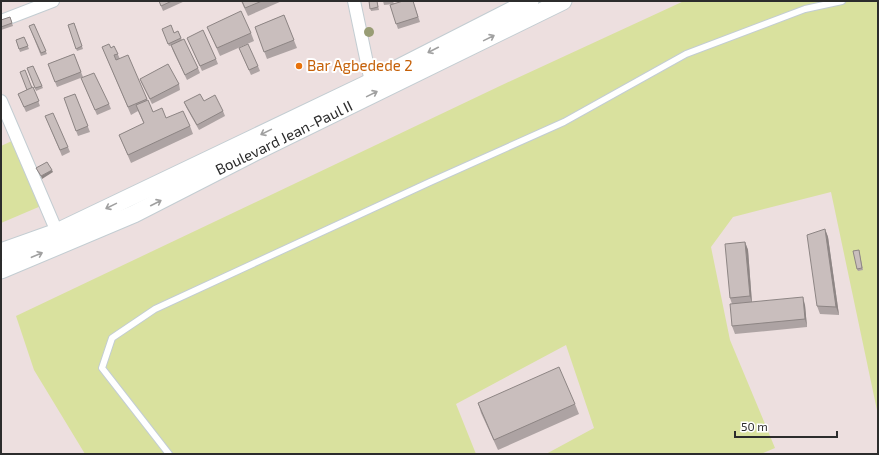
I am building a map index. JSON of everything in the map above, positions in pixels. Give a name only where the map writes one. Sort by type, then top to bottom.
[{"type":"main road","name":"Boulevard Jean-Paul II","points":[[1,252],[57,232],[371,82],[530,1]]},
{"type":"main road","name":"Boulevard Jean-Paul II","points":[[1,270],[134,214],[262,148],[556,3]]},
{"type":"street","points":[[1,21],[53,1]]},
{"type":"street","points":[[354,1],[371,82]]},
{"type":"street","points":[[1,102],[57,232]]},
{"type":"lane","points":[[169,454],[102,368],[112,338],[155,308],[564,122],[686,54],[805,9],[842,1]]},
{"type":"green space","points":[[684,1],[878,1],[878,415],[831,192],[733,217],[711,247],[730,340],[775,448],[761,454],[546,454],[594,428],[566,345],[456,404],[476,454],[85,454],[34,370],[16,316],[502,85]]},
{"type":"green space","points":[[14,140],[41,206],[1,223],[1,146]]},
{"type":"building","points":[[159,1],[172,1],[161,6]]},
{"type":"building","points":[[242,1],[262,1],[245,8]]},
{"type":"building","points":[[369,1],[377,1],[378,7],[370,9]]},
{"type":"building","points":[[403,1],[413,1],[418,17],[396,24],[390,5]]},
{"type":"building","points":[[241,11],[251,33],[217,48],[207,27]]},
{"type":"building","points":[[284,15],[294,40],[264,52],[255,27]]},
{"type":"building","points":[[10,17],[12,23],[1,27],[1,20]]},
{"type":"building","points":[[74,23],[82,46],[76,49],[68,25]]},
{"type":"building","points":[[34,24],[46,51],[41,53],[29,26]]},
{"type":"building","points":[[171,25],[174,33],[178,31],[181,38],[168,44],[162,29]]},
{"type":"building","points":[[203,30],[216,59],[200,66],[187,38]]},
{"type":"building","points":[[24,37],[28,46],[19,49],[16,40]]},
{"type":"building","points":[[184,39],[198,68],[185,75],[171,45]]},
{"type":"building","points":[[109,44],[111,48],[114,46],[118,54],[114,55],[116,60],[128,55],[147,99],[128,107],[102,47]]},
{"type":"building","points":[[248,44],[258,66],[249,70],[239,48]]},
{"type":"building","points":[[74,54],[81,72],[55,82],[48,64]]},
{"type":"building","points":[[168,64],[179,84],[150,99],[140,79]]},
{"type":"building","points":[[33,66],[42,86],[35,88],[27,68]]},
{"type":"building","points":[[25,70],[32,88],[27,90],[20,72]]},
{"type":"building","points":[[94,73],[109,104],[95,110],[81,78]]},
{"type":"building","points":[[33,87],[39,101],[24,107],[18,94]]},
{"type":"building","points":[[75,94],[88,126],[76,131],[64,98]]},
{"type":"building","points":[[200,94],[204,101],[215,95],[223,111],[197,125],[184,102]]},
{"type":"building","points":[[148,100],[153,112],[162,108],[166,118],[183,111],[190,126],[128,155],[119,135],[144,123],[136,105]]},
{"type":"building","points":[[53,113],[68,147],[60,150],[45,116]]},
{"type":"building","points":[[47,162],[52,170],[41,176],[36,168]]},
{"type":"building","points":[[825,229],[836,307],[817,306],[807,235]]},
{"type":"building","points":[[745,242],[750,296],[730,298],[725,244]]},
{"type":"building","points":[[859,250],[862,268],[857,269],[853,251]]},
{"type":"building","points":[[803,297],[805,319],[732,326],[730,304]]},
{"type":"building","points":[[559,367],[575,404],[494,440],[478,403]]},
{"type":"place","name":"Bar Agbedede 2","points":[[299,66]]}]
